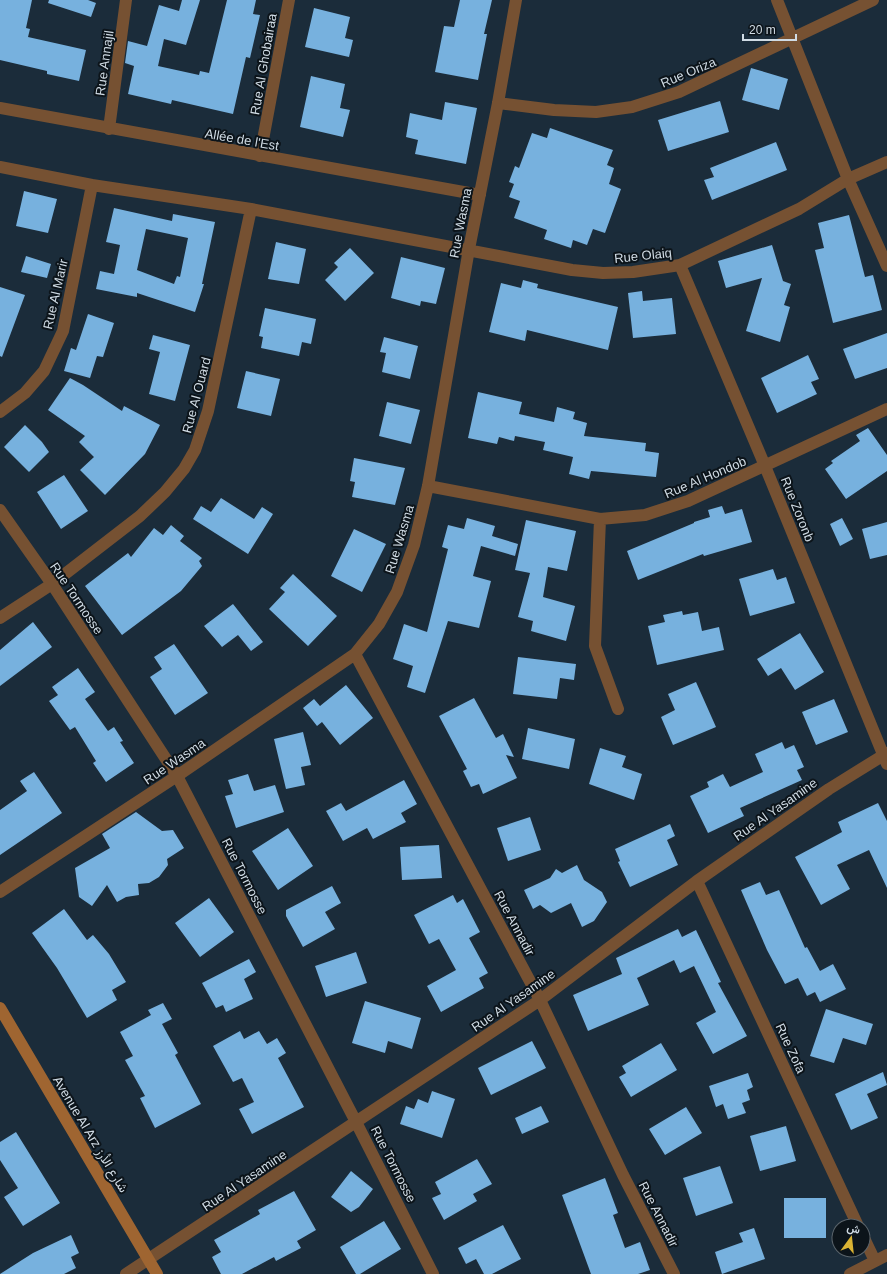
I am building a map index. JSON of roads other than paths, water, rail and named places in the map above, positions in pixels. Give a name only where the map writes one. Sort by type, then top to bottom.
[{"type":"street","name":"Rue Annajil","points":[[109,129],[126,0]]},
{"type":"street","name":"Rue Al Ghobairaa","points":[[260,156],[288,0]]},
{"type":"street","name":"Rue Wasma","points":[[0,892],[177,776],[355,654],[380,624],[397,592],[414,545],[428,486],[469,249],[498,103],[516,0]]},
{"type":"street","points":[[778,0],[848,179],[887,266]]},
{"type":"street","name":"Rue Oriza","points":[[498,103],[554,110],[596,112],[632,107],[679,92],[873,0]]},
{"type":"street","name":"Allée de l'Est","points":[[0,108],[109,129],[480,195]]},
{"type":"street","name":"Rue Olaiq","points":[[469,249],[572,270],[603,273],[633,272],[680,266],[799,209],[848,179],[887,162]]},
{"type":"street","points":[[0,167],[92,185],[251,210],[469,249]]},
{"type":"street","name":"Rue Al Marir","points":[[0,412],[25,393],[44,371],[63,331],[92,185]]},
{"type":"street","name":"Rue Al Ouard","points":[[0,618],[52,584],[140,516],[160,497],[184,469],[194,450],[208,411],[251,210]]},
{"type":"street","name":"Rue Zoronb","points":[[680,266],[766,466],[886,757]]},
{"type":"street","name":"Rue Al Hondob","points":[[428,486],[600,519],[645,515],[688,501],[887,409]]},
{"type":"street","name":"Rue Tormosse","points":[[0,510],[52,584],[177,776],[433,1274]]},
{"type":"street","points":[[600,519],[595,646],[618,709]]},
{"type":"street","name":"Rue Annadir","points":[[355,654],[540,1000],[623,1175],[674,1274]]},
{"type":"street","name":"Rue Al Yasamine","points":[[126,1274],[540,1000],[697,882],[829,789],[886,757]]},
{"type":"street","name":"Rue Zofa","points":[[697,882],[854,1218]]},
{"type":"street","name":"Avenue Al Arz شارع الأرز","points":[[0,1008],[157,1274]]},
{"type":"street","points":[[871,1253],[875,1261]]},
{"type":"street","points":[[850,1274],[887,1255]]}]
